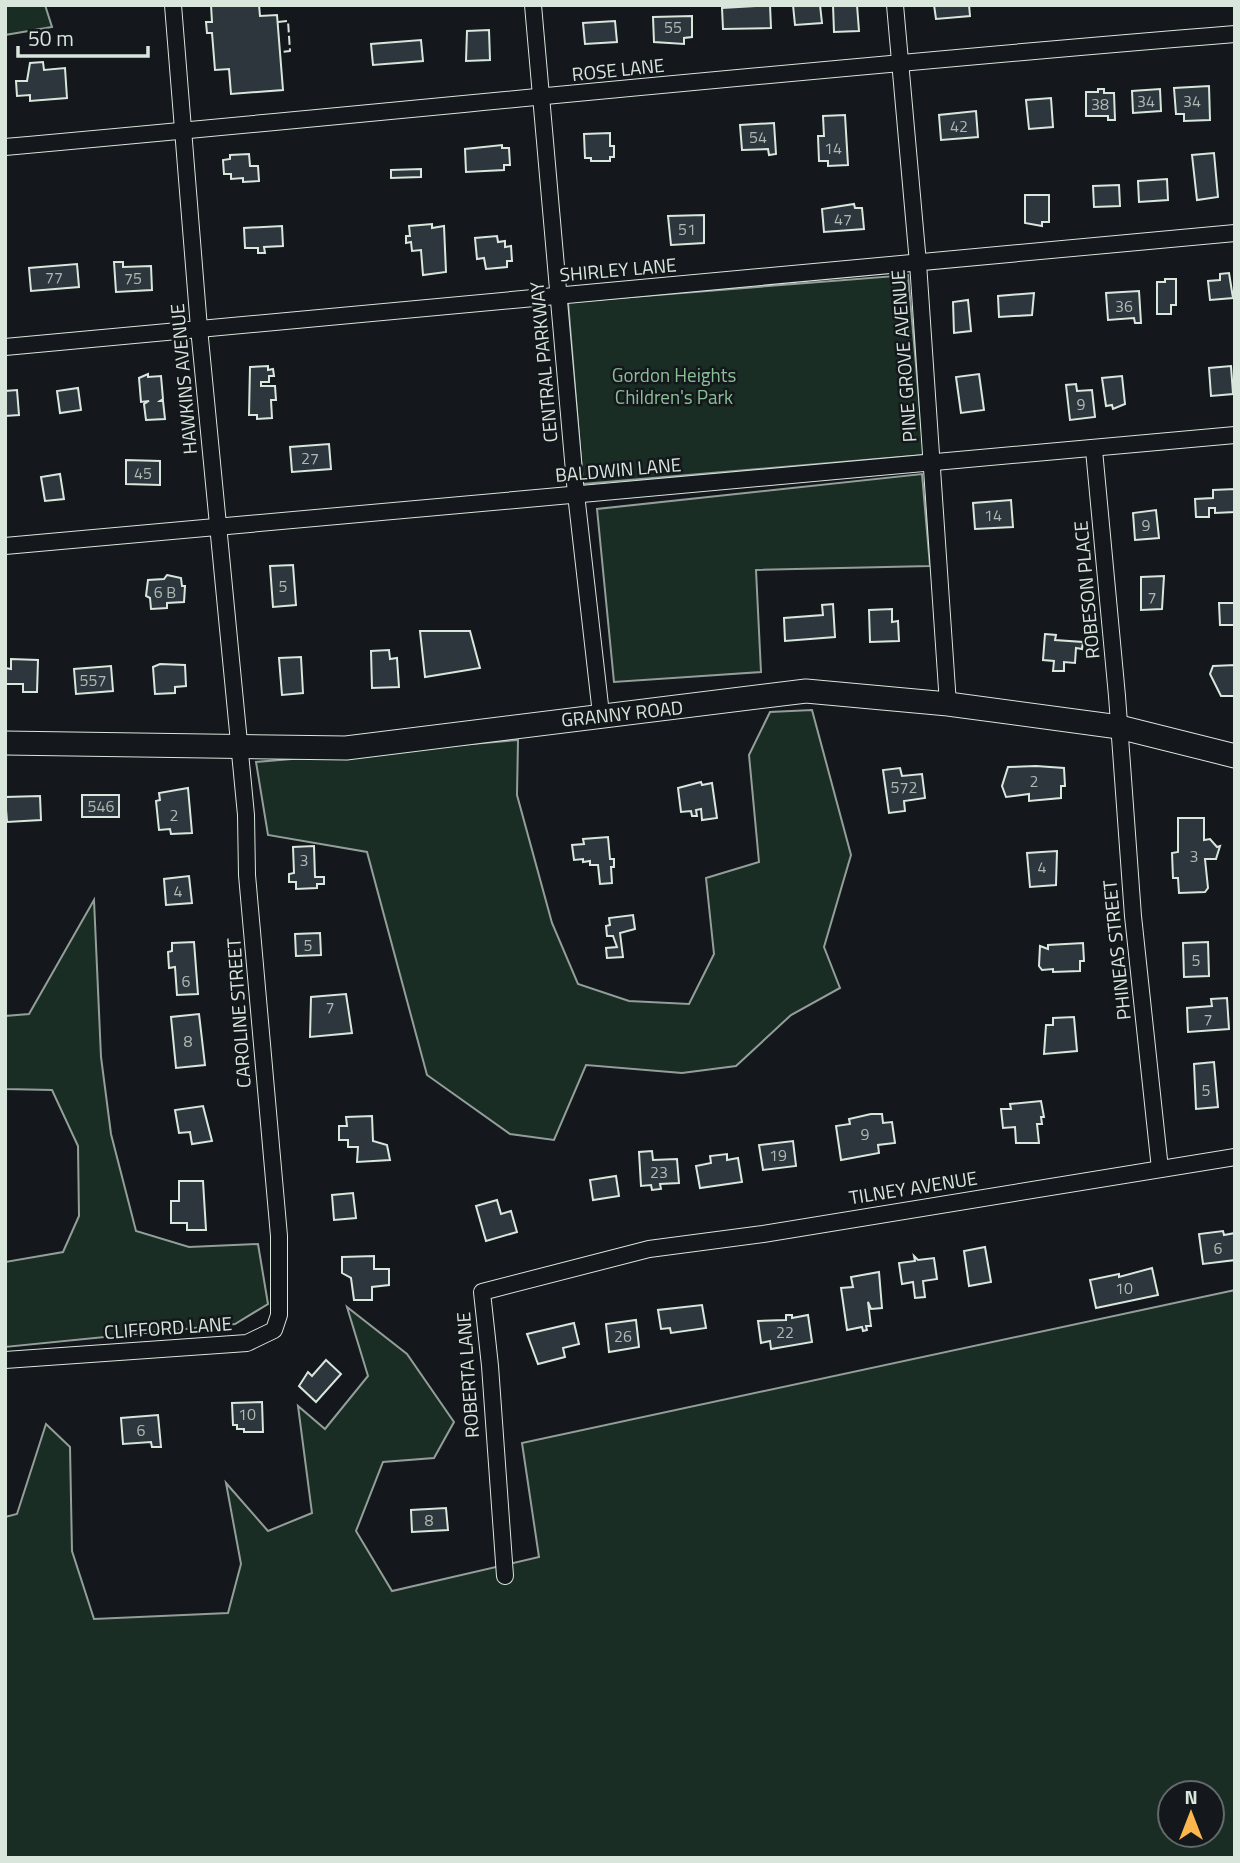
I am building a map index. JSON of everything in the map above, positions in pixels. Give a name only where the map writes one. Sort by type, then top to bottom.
[{"type":"street","name":"HAWKINS AVENUE","points":[[173,5],[199,328],[239,748]]},
{"type":"street","name":"CENTRAL PARKWAY","points":[[533,5],[576,494],[601,714]]},
{"type":"street","name":"PINE GROVE AVENUE","points":[[895,5],[918,263],[948,704]]},
{"type":"street","name":"ROSE LANE","points":[[5,147],[542,99],[900,61],[1235,34]]},
{"type":"street","name":"SHIRLEY LANE","points":[[5,347],[1235,233]]},
{"type":"street","name":"BALDWIN LANE","points":[[5,546],[218,529],[932,462],[1094,450],[1235,435]]},
{"type":"street","name":"ROBESON PLACE","points":[[1094,450],[1119,727]]},
{"type":"street","name":"GRANNY ROAD","points":[[5,743],[346,748],[601,714],[687,707],[806,691],[948,704],[1119,727],[1164,736],[1235,756]]},
{"type":"street","name":"PHINEAS STREET","points":[[1119,727],[1133,916],[1160,1168]]},
{"type":"street","name":"CAROLINE STREET","points":[[239,748],[281,1275]]},
{"type":"street","name":"TILNEY AVENUE","points":[[599,1262],[649,1249],[763,1234],[1235,1157]]},
{"type":"street","name":"ROBERTA LANE","points":[[505,1576],[482,1292],[599,1262]]},
{"type":"street","name":"CLIFFORD LANE","points":[[5,1360],[247,1343],[274,1330],[279,1315],[281,1275]]},
{"type":"green space","points":[[5,5],[45,5],[52,27],[5,35]]},
{"type":"green space","name":"Gordon Heights Children's Park","points":[[908,275],[924,455],[583,484],[568,302]]},
{"type":"green space","points":[[922,474],[930,566],[756,570],[761,672],[614,682],[597,509]]},
{"type":"green space","points":[[812,710],[851,855],[824,947],[840,988],[791,1015],[736,1066],[682,1073],[586,1065],[554,1140],[510,1134],[427,1075],[367,852],[268,835],[256,762],[518,740],[517,795],[552,923],[578,984],[629,1001],[689,1004],[714,954],[706,878],[759,862],[749,755],[770,712]]},
{"type":"green space","points":[[94,900],[101,1057],[111,1134],[136,1231],[189,1247],[258,1244],[268,1304],[235,1324],[5,1347],[5,1262],[63,1252],[79,1216],[78,1146],[52,1090],[5,1089],[5,1016],[29,1014]]},
{"type":"green space","points":[[1235,1290],[1235,1858],[5,1858],[5,1517],[17,1514],[46,1424],[70,1447],[72,1551],[94,1619],[228,1613],[241,1564],[226,1483],[268,1531],[312,1513],[298,1406],[325,1429],[368,1376],[347,1307],[407,1354],[454,1422],[434,1458],[383,1462],[356,1531],[392,1591],[539,1557],[522,1443]]},
{"type":"building","points":[[211,5],[259,5],[260,16],[277,15],[283,90],[231,94],[229,69],[215,70],[212,33],[207,33],[206,22],[212,22]]},
{"type":"building","points":[[770,5],[771,28],[723,29],[722,8]]},
{"type":"building","points":[[793,5],[820,5],[822,23],[795,25]]},
{"type":"building","points":[[833,5],[857,5],[859,31],[834,32]]},
{"type":"building","points":[[934,5],[969,5],[970,16],[936,19]]},
{"type":"building","points":[[692,16],[692,37],[684,38],[684,44],[654,42],[653,17]]},
{"type":"building","points":[[615,21],[617,42],[585,44],[583,23]]},
{"type":"building","points":[[489,30],[490,60],[466,61],[467,31]]},
{"type":"building","points":[[421,40],[423,61],[373,65],[371,44]]},
{"type":"building","points":[[43,62],[44,70],[65,68],[67,98],[30,101],[30,95],[17,96],[16,81],[27,81],[30,63]]},
{"type":"building","points":[[1209,86],[1210,120],[1184,121],[1184,114],[1176,114],[1174,88]]},
{"type":"building","points":[[1098,89],[1104,89],[1104,93],[1114,93],[1115,120],[1108,120],[1108,116],[1086,116],[1086,92],[1098,92]]},
{"type":"building","points":[[1160,89],[1161,111],[1133,113],[1132,91]]},
{"type":"building","points":[[1051,98],[1053,127],[1029,129],[1026,100]]},
{"type":"building","points":[[976,111],[978,137],[941,140],[939,115]]},
{"type":"building","points":[[845,115],[848,165],[828,166],[828,161],[819,161],[818,136],[824,136],[823,116]]},
{"type":"building","points":[[774,123],[776,154],[769,155],[768,149],[742,150],[740,125]]},
{"type":"building","points":[[610,133],[610,146],[614,146],[614,157],[610,157],[610,161],[591,161],[591,158],[585,158],[584,134]]},
{"type":"building","points":[[502,145],[502,148],[509,148],[510,165],[504,165],[504,170],[466,172],[465,149]]},
{"type":"building","points":[[1214,153],[1218,197],[1197,200],[1192,155]]},
{"type":"building","points":[[249,154],[250,166],[258,166],[259,181],[243,182],[243,178],[231,179],[231,174],[224,174],[223,160],[230,159],[230,155]]},
{"type":"building","points":[[421,169],[421,177],[391,178],[391,170]]},
{"type":"building","points":[[1167,179],[1168,200],[1139,202],[1138,181]]},
{"type":"building","points":[[1119,185],[1120,206],[1094,207],[1093,186]]},
{"type":"building","points":[[1025,195],[1049,195],[1049,222],[1042,222],[1042,226],[1025,223]]},
{"type":"building","points":[[854,204],[855,208],[862,208],[864,229],[824,232],[822,209]]},
{"type":"building","points":[[704,215],[704,243],[671,245],[668,216]]},
{"type":"building","points":[[432,224],[432,228],[444,226],[446,272],[423,275],[421,250],[412,251],[411,242],[406,243],[406,236],[410,236],[409,226]]},
{"type":"building","points":[[282,226],[283,246],[264,247],[265,253],[258,253],[258,248],[245,248],[244,228]]},
{"type":"building","points":[[497,236],[498,242],[505,241],[505,247],[511,246],[512,261],[507,261],[507,267],[486,269],[484,258],[477,259],[475,238]]},
{"type":"building","points":[[114,262],[123,262],[123,267],[151,266],[152,290],[116,292]]},
{"type":"building","points":[[77,264],[79,287],[31,291],[29,268]]},
{"type":"building","points":[[1229,273],[1233,298],[1210,300],[1208,281],[1220,280],[1220,274]]},
{"type":"building","points":[[1165,279],[1176,279],[1176,305],[1171,305],[1171,314],[1157,314],[1157,282],[1165,282]]},
{"type":"building","points":[[1139,291],[1141,323],[1135,323],[1134,318],[1108,320],[1106,293]]},
{"type":"building","points":[[1034,293],[1032,315],[999,317],[998,296]]},
{"type":"building","points":[[968,300],[971,331],[954,333],[953,302]]},
{"type":"building","points":[[268,366],[268,370],[273,369],[274,376],[269,376],[269,382],[261,382],[261,386],[275,386],[276,400],[271,400],[272,418],[257,419],[257,415],[249,415],[250,367]]},
{"type":"building","points":[[1231,366],[1233,394],[1211,396],[1209,368]]},
{"type":"building","points":[[148,374],[148,377],[161,376],[163,399],[160,401],[163,401],[165,419],[146,420],[144,404],[149,401],[141,402],[139,378]]},
{"type":"building","points":[[979,374],[984,410],[961,413],[956,377]]},
{"type":"building","points":[[1122,376],[1125,404],[1113,409],[1112,405],[1106,406],[1102,378]]},
{"type":"building","points":[[1076,384],[1077,391],[1092,390],[1095,417],[1070,420],[1066,385]]},
{"type":"building","points":[[78,388],[81,410],[60,413],[57,391]]},
{"type":"building","points":[[17,390],[19,415],[5,416],[5,391]]},
{"type":"building","points":[[329,444],[331,469],[292,472],[290,447]]},
{"type":"building","points":[[126,460],[160,461],[160,485],[126,484]]},
{"type":"building","points":[[60,474],[64,499],[45,501],[41,477]]},
{"type":"building","points":[[1235,489],[1235,512],[1215,513],[1215,508],[1209,508],[1209,517],[1196,517],[1195,499],[1213,498],[1213,490]]},
{"type":"building","points":[[1011,500],[1013,527],[975,529],[973,503]]},
{"type":"building","points":[[1156,510],[1159,538],[1135,540],[1133,513]]},
{"type":"building","points":[[293,565],[296,605],[273,607],[270,566]]},
{"type":"building","points":[[167,575],[181,578],[182,586],[185,586],[184,602],[167,603],[167,608],[151,609],[150,598],[146,596],[148,580],[164,579]]},
{"type":"building","points":[[1164,576],[1162,609],[1141,610],[1141,577]]},
{"type":"building","points":[[1219,603],[1235,603],[1235,625],[1220,625]]},
{"type":"building","points":[[833,604],[835,637],[785,641],[784,618],[823,615],[822,605]]},
{"type":"building","points":[[892,609],[892,622],[898,621],[899,641],[870,642],[869,610]]},
{"type":"building","points":[[420,631],[470,631],[480,668],[425,677]]},
{"type":"building","points":[[1045,634],[1056,635],[1055,640],[1083,642],[1082,649],[1076,648],[1075,663],[1064,662],[1064,671],[1053,671],[1054,661],[1043,660]]},
{"type":"building","points":[[389,650],[390,659],[397,658],[399,687],[372,688],[371,651]]},
{"type":"building","points":[[301,657],[303,693],[282,695],[279,658]]},
{"type":"building","points":[[11,659],[38,660],[37,692],[23,692],[23,684],[5,684],[5,668],[11,669]]},
{"type":"building","points":[[160,664],[185,665],[186,686],[175,687],[175,693],[155,694],[153,667]]},
{"type":"building","points":[[1235,665],[1235,696],[1221,696],[1210,674],[1213,666]]},
{"type":"building","points":[[111,666],[113,691],[76,694],[74,669]]},
{"type":"building","points":[[1008,767],[1064,768],[1065,786],[1061,786],[1061,798],[1029,801],[1029,794],[1006,797],[1002,786]]},
{"type":"building","points":[[900,768],[902,776],[922,774],[925,798],[904,801],[905,811],[889,813],[883,770]]},
{"type":"building","points":[[701,782],[702,785],[712,783],[717,818],[702,820],[701,809],[696,810],[697,816],[692,816],[691,811],[681,812],[678,788]]},
{"type":"building","points":[[188,788],[192,833],[171,834],[170,829],[159,830],[156,801],[160,800],[159,793]]},
{"type":"building","points":[[82,795],[119,795],[119,817],[82,817]]},
{"type":"building","points":[[40,796],[41,820],[7,822],[5,797]]},
{"type":"building","points":[[1178,818],[1204,818],[1204,840],[1210,839],[1217,847],[1220,846],[1216,859],[1205,859],[1208,888],[1205,892],[1179,893],[1178,878],[1173,878],[1172,853],[1178,852]]},
{"type":"building","points":[[608,837],[610,859],[614,859],[614,867],[611,867],[612,883],[600,884],[598,865],[590,865],[590,861],[583,862],[583,859],[574,860],[572,845],[584,844],[583,839]]},
{"type":"building","points":[[314,846],[315,877],[324,877],[324,884],[317,884],[317,888],[296,889],[296,882],[289,882],[289,874],[294,873],[293,847]]},
{"type":"building","points":[[1057,851],[1056,885],[1030,887],[1027,853]]},
{"type":"building","points":[[189,876],[192,903],[166,905],[164,879]]},
{"type":"building","points":[[633,915],[635,929],[620,933],[623,957],[607,958],[606,948],[617,947],[613,936],[607,936],[609,918]]},
{"type":"building","points":[[320,933],[321,955],[296,956],[295,934]]},
{"type":"building","points":[[194,942],[198,994],[177,995],[175,967],[169,968],[168,952],[172,951],[172,943]]},
{"type":"building","points":[[1208,942],[1209,976],[1184,977],[1183,943]]},
{"type":"building","points":[[1083,943],[1084,961],[1080,961],[1080,971],[1053,972],[1053,969],[1042,970],[1039,966],[1040,946],[1048,949],[1048,945]]},
{"type":"building","points":[[346,994],[352,1033],[310,1037],[311,997]]},
{"type":"building","points":[[1227,998],[1229,1029],[1188,1032],[1187,1008],[1212,1006],[1211,999]]},
{"type":"building","points":[[199,1014],[205,1065],[176,1068],[171,1017]]},
{"type":"building","points":[[1074,1017],[1077,1051],[1044,1054],[1046,1025],[1053,1025],[1053,1018]]},
{"type":"building","points":[[1214,1062],[1218,1107],[1196,1109],[1194,1064]]},
{"type":"building","points":[[1041,1101],[1044,1117],[1041,1117],[1042,1124],[1037,1124],[1039,1143],[1016,1143],[1015,1127],[1003,1128],[1001,1109],[1011,1109],[1010,1104]]},
{"type":"building","points":[[203,1106],[212,1141],[192,1144],[190,1132],[179,1133],[175,1110]]},
{"type":"building","points":[[882,1114],[883,1123],[892,1122],[895,1143],[878,1145],[879,1153],[841,1160],[836,1126],[850,1124],[849,1119]]},
{"type":"building","points":[[372,1116],[373,1141],[387,1145],[390,1160],[357,1162],[358,1147],[348,1147],[348,1140],[339,1140],[339,1126],[347,1126],[346,1117]]},
{"type":"building","points":[[793,1141],[796,1166],[763,1170],[759,1145]]},
{"type":"building","points":[[652,1151],[653,1160],[677,1159],[679,1183],[660,1184],[661,1189],[652,1190],[651,1185],[641,1186],[639,1152]]},
{"type":"building","points":[[727,1154],[727,1160],[738,1158],[742,1182],[700,1188],[696,1166],[711,1163],[710,1156]]},
{"type":"building","points":[[616,1176],[619,1196],[593,1200],[590,1180]]},
{"type":"building","points":[[179,1181],[203,1181],[206,1230],[187,1230],[187,1223],[171,1223],[171,1201],[179,1201]]},
{"type":"building","points":[[353,1193],[356,1218],[334,1220],[332,1195]]},
{"type":"building","points":[[497,1200],[501,1214],[511,1211],[517,1232],[486,1241],[476,1206]]},
{"type":"building","points":[[1223,1231],[1224,1235],[1235,1233],[1235,1260],[1203,1264],[1199,1234]]},
{"type":"building","points":[[985,1247],[991,1282],[969,1286],[964,1251]]},
{"type":"building","points":[[374,1256],[374,1269],[389,1269],[389,1285],[372,1287],[372,1300],[354,1300],[351,1278],[342,1273],[342,1257]]},
{"type":"building","points":[[914,1256],[918,1260],[934,1258],[937,1279],[923,1281],[925,1297],[915,1298],[913,1282],[902,1284],[899,1263],[915,1261]]},
{"type":"building","points":[[1152,1268],[1158,1295],[1096,1308],[1090,1280],[1119,1274],[1119,1277]]},
{"type":"building","points":[[879,1272],[882,1308],[871,1309],[868,1302],[871,1326],[866,1326],[867,1330],[863,1331],[862,1327],[847,1330],[841,1288],[853,1287],[851,1277]]},
{"type":"building","points":[[702,1305],[706,1328],[671,1333],[670,1328],[661,1329],[658,1310]]},
{"type":"building","points":[[786,1315],[792,1315],[792,1318],[808,1315],[812,1342],[771,1349],[770,1341],[761,1343],[758,1321],[786,1320]]},
{"type":"building","points":[[636,1320],[639,1347],[609,1352],[606,1324]]},
{"type":"building","points":[[574,1323],[579,1344],[563,1348],[565,1357],[538,1364],[527,1334]]},
{"type":"building","points":[[326,1360],[341,1374],[316,1402],[299,1386],[308,1372],[312,1376]]},
{"type":"building","points":[[262,1402],[263,1432],[244,1432],[244,1429],[237,1429],[237,1425],[233,1425],[232,1403]]},
{"type":"building","points":[[158,1415],[161,1447],[152,1447],[151,1442],[123,1444],[121,1418]]},
{"type":"building","points":[[446,1508],[448,1530],[412,1532],[411,1510]]},
{"type":"fence","points":[[278,22],[288,21],[290,51],[280,52]]}]
